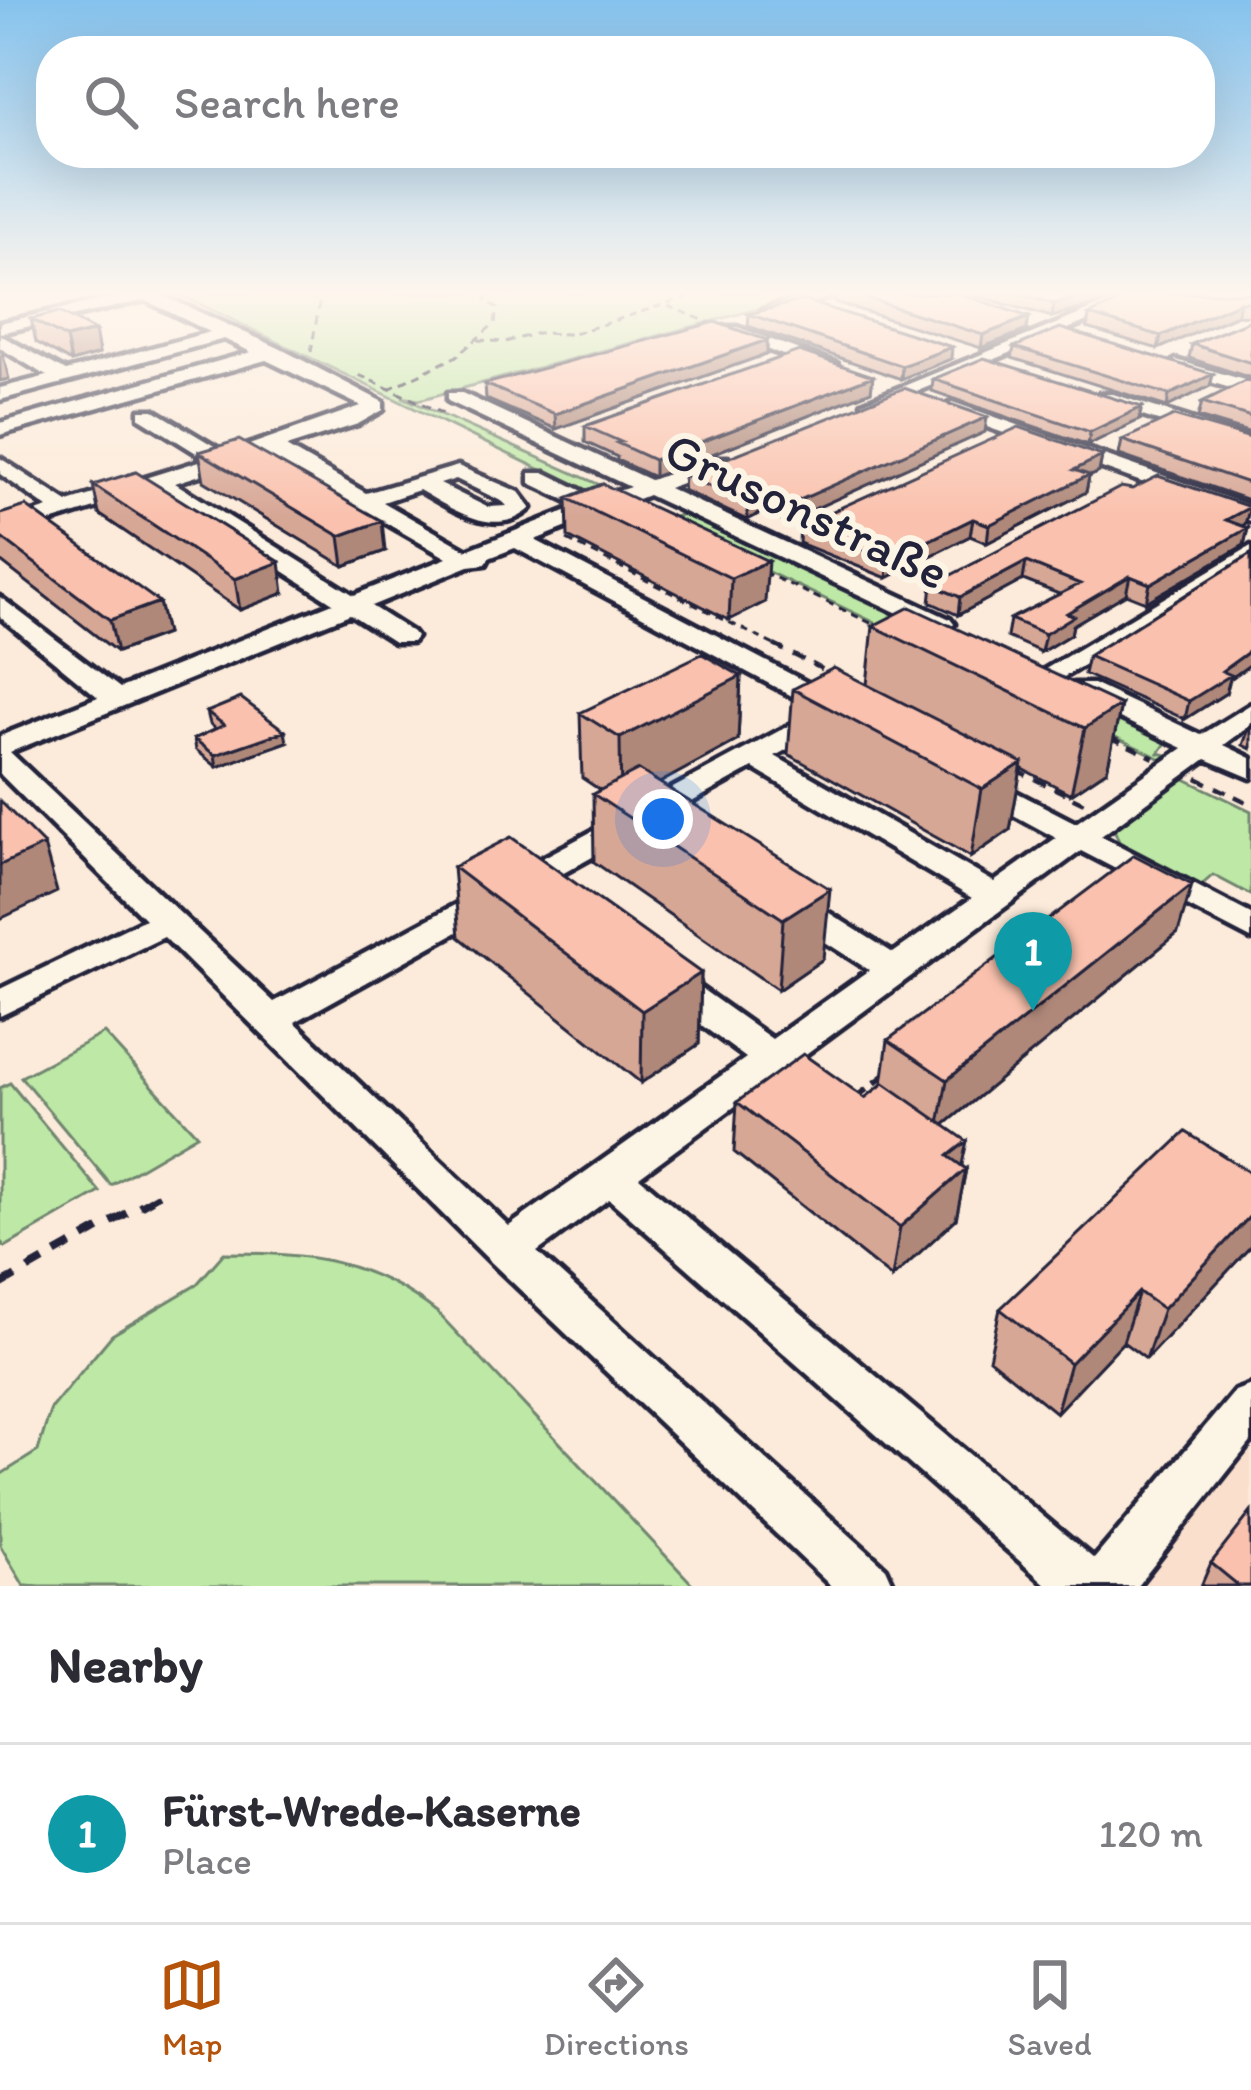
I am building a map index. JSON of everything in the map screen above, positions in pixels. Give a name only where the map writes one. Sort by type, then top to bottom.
[{"type":"street","points":[[46,367],[63,377]]},
{"type":"street","points":[[0,394],[100,367]]},
{"type":"street","points":[[0,411],[161,367]]},
{"type":"street","points":[[0,429],[220,367]]},
{"type":"street","points":[[0,530],[367,414],[376,406],[302,367]]},
{"type":"street","points":[[757,369],[763,367]]},
{"type":"street","points":[[833,367],[1005,436],[1099,452],[1132,481],[1251,514]]},
{"type":"street","points":[[860,407],[961,367]]},
{"type":"street","points":[[1011,367],[1024,371]]},
{"type":"street","points":[[1181,367],[1245,387]]},
{"type":"street","points":[[1159,423],[1245,387]]},
{"type":"street","points":[[1086,392],[1159,423],[1251,445]]},
{"type":"street","name":"Grusonstraße","points":[[462,400],[650,490],[907,598],[973,639]]},
{"type":"street","points":[[146,414],[224,460]]},
{"type":"street","points":[[548,444],[589,429]]},
{"type":"street","points":[[268,446],[466,559],[568,565]]},
{"type":"street","points":[[0,746],[597,506],[734,457]]},
{"type":"street","points":[[0,464],[65,510]]},
{"type":"street","points":[[538,478],[597,506]]},
{"type":"street","points":[[158,481],[403,637]]},
{"type":"street","points":[[364,501],[421,482]]},
{"type":"street","points":[[272,1019],[753,756],[848,715],[568,565],[530,533]]},
{"type":"street","points":[[1251,554],[1040,670],[1188,756],[1251,769]]},
{"type":"street","points":[[0,604],[117,699]]},
{"type":"street","points":[[507,1251],[1251,712]]},
{"type":"street","points":[[753,756],[995,897]]},
{"type":"street","points":[[0,758],[507,1251],[868,1586]]},
{"type":"street","points":[[958,773],[1251,928]]},
{"type":"street","points":[[649,813],[686,838]]},
{"type":"street","points":[[527,880],[565,908]]},
{"type":"street","points":[[762,886],[894,970]]},
{"type":"street","points":[[0,1004],[168,921]]},
{"type":"street","points":[[640,962],[772,1058]]},
{"type":"street","points":[[611,1177],[1087,1586]]},
{"type":"street","points":[[1105,1586],[1251,1406]]},
{"type":"path","points":[[389,388],[434,367]]},
{"type":"path","points":[[422,403],[462,400]]},
{"type":"path","points":[[530,533],[830,673]]},
{"type":"path","points":[[759,571],[889,632]]},
{"type":"path","points":[[1092,728],[1188,756],[1251,804]]},
{"type":"path","points":[[1006,764],[1108,815]]},
{"type":"path","points":[[848,1105],[884,1076]]},
{"type":"path","points":[[0,1286],[167,1190]]},
{"type":"shaded area","points":[[1251,1432],[1251,1586],[1121,1586]]},
{"type":"green space","points":[[329,367],[542,367],[419,400],[402,397],[607,488],[599,498]]},
{"type":"green space","points":[[627,505],[672,518],[685,513],[1156,734],[1168,740],[1159,753],[1174,757],[1168,762]]},
{"type":"green space","points":[[1183,778],[1251,811],[1251,895],[1213,875],[1196,890],[1123,852],[1114,829]]},
{"type":"green space","points":[[104,1033],[197,1135],[111,1185],[21,1077]]},
{"type":"green space","points":[[10,1083],[100,1192],[5,1247],[0,1241],[0,1088]]},
{"type":"green space","points":[[224,1253],[337,1263],[363,1270],[413,1295],[438,1313],[694,1586],[24,1586],[0,1545],[0,1475],[38,1451],[51,1408],[112,1335],[196,1285]]},
{"type":"building","points":[[548,367],[690,367],[555,414],[485,384]]},
{"type":"building","points":[[753,367],[846,367],[873,376],[654,460],[585,426]]},
{"type":"building","points":[[962,367],[1013,367],[1142,407],[1090,432],[933,379]]},
{"type":"building","points":[[1079,367],[1190,367],[1213,374],[1169,395]]},
{"type":"building","points":[[1251,382],[1251,417],[1202,402]]},
{"type":"building","points":[[904,388],[987,417],[786,506],[764,496],[748,503],[684,475]]},
{"type":"building","points":[[1174,416],[1251,438],[1251,484],[1122,440]]},
{"type":"building","points":[[1019,427],[1102,456],[1074,470],[1089,475],[989,525],[973,519],[889,560],[800,526]]},
{"type":"building","points":[[239,440],[382,521],[340,536],[199,452]]},
{"type":"building","points":[[136,472],[280,562],[235,579],[93,485]]},
{"type":"building","points":[[1158,476],[1250,507],[1226,520],[1248,528],[1150,584],[1130,576],[1067,613],[1074,616],[1045,634],[1010,619],[1080,584],[1026,562],[960,597],[932,585],[1121,487],[1132,489]]},
{"type":"building","points":[[603,484],[768,561],[731,578],[567,498]]},
{"type":"building","points":[[26,506],[159,602],[110,620],[0,537],[0,514]]},
{"type":"building","points":[[1251,554],[1251,650],[1222,671],[1231,675],[1189,701],[1088,656]]},
{"type":"building","points":[[910,607],[1121,705],[1085,728],[873,626]]},
{"type":"building","points":[[702,654],[741,676],[620,738],[580,713]]},
{"type":"building","points":[[834,668],[1022,763],[982,789],[793,689]]},
{"type":"building","points":[[241,698],[285,731],[215,755],[194,739],[224,725],[207,712]]},
{"type":"building","points":[[639,770],[830,889],[783,919],[593,794]]},
{"type":"building","points":[[0,801],[44,845],[0,865]]},
{"type":"building","points":[[511,837],[701,973],[642,1011],[453,867]]},
{"type":"building","points":[[1134,855],[1192,885],[947,1080],[888,1040]]},
{"type":"building","points":[[803,1054],[865,1098],[884,1083],[967,1141],[948,1156],[966,1169],[900,1227],[737,1102]]},
{"type":"building","points":[[1186,1132],[1251,1173],[1251,1215],[1163,1309],[1139,1292],[1070,1363],[1000,1309]]},
{"type":"building","points":[[1251,1512],[1251,1586],[1239,1586],[1211,1563]]},
{"type":"place","name":"Fürst-Wrede-Kaserne","points":[[1033,1011]]}]
